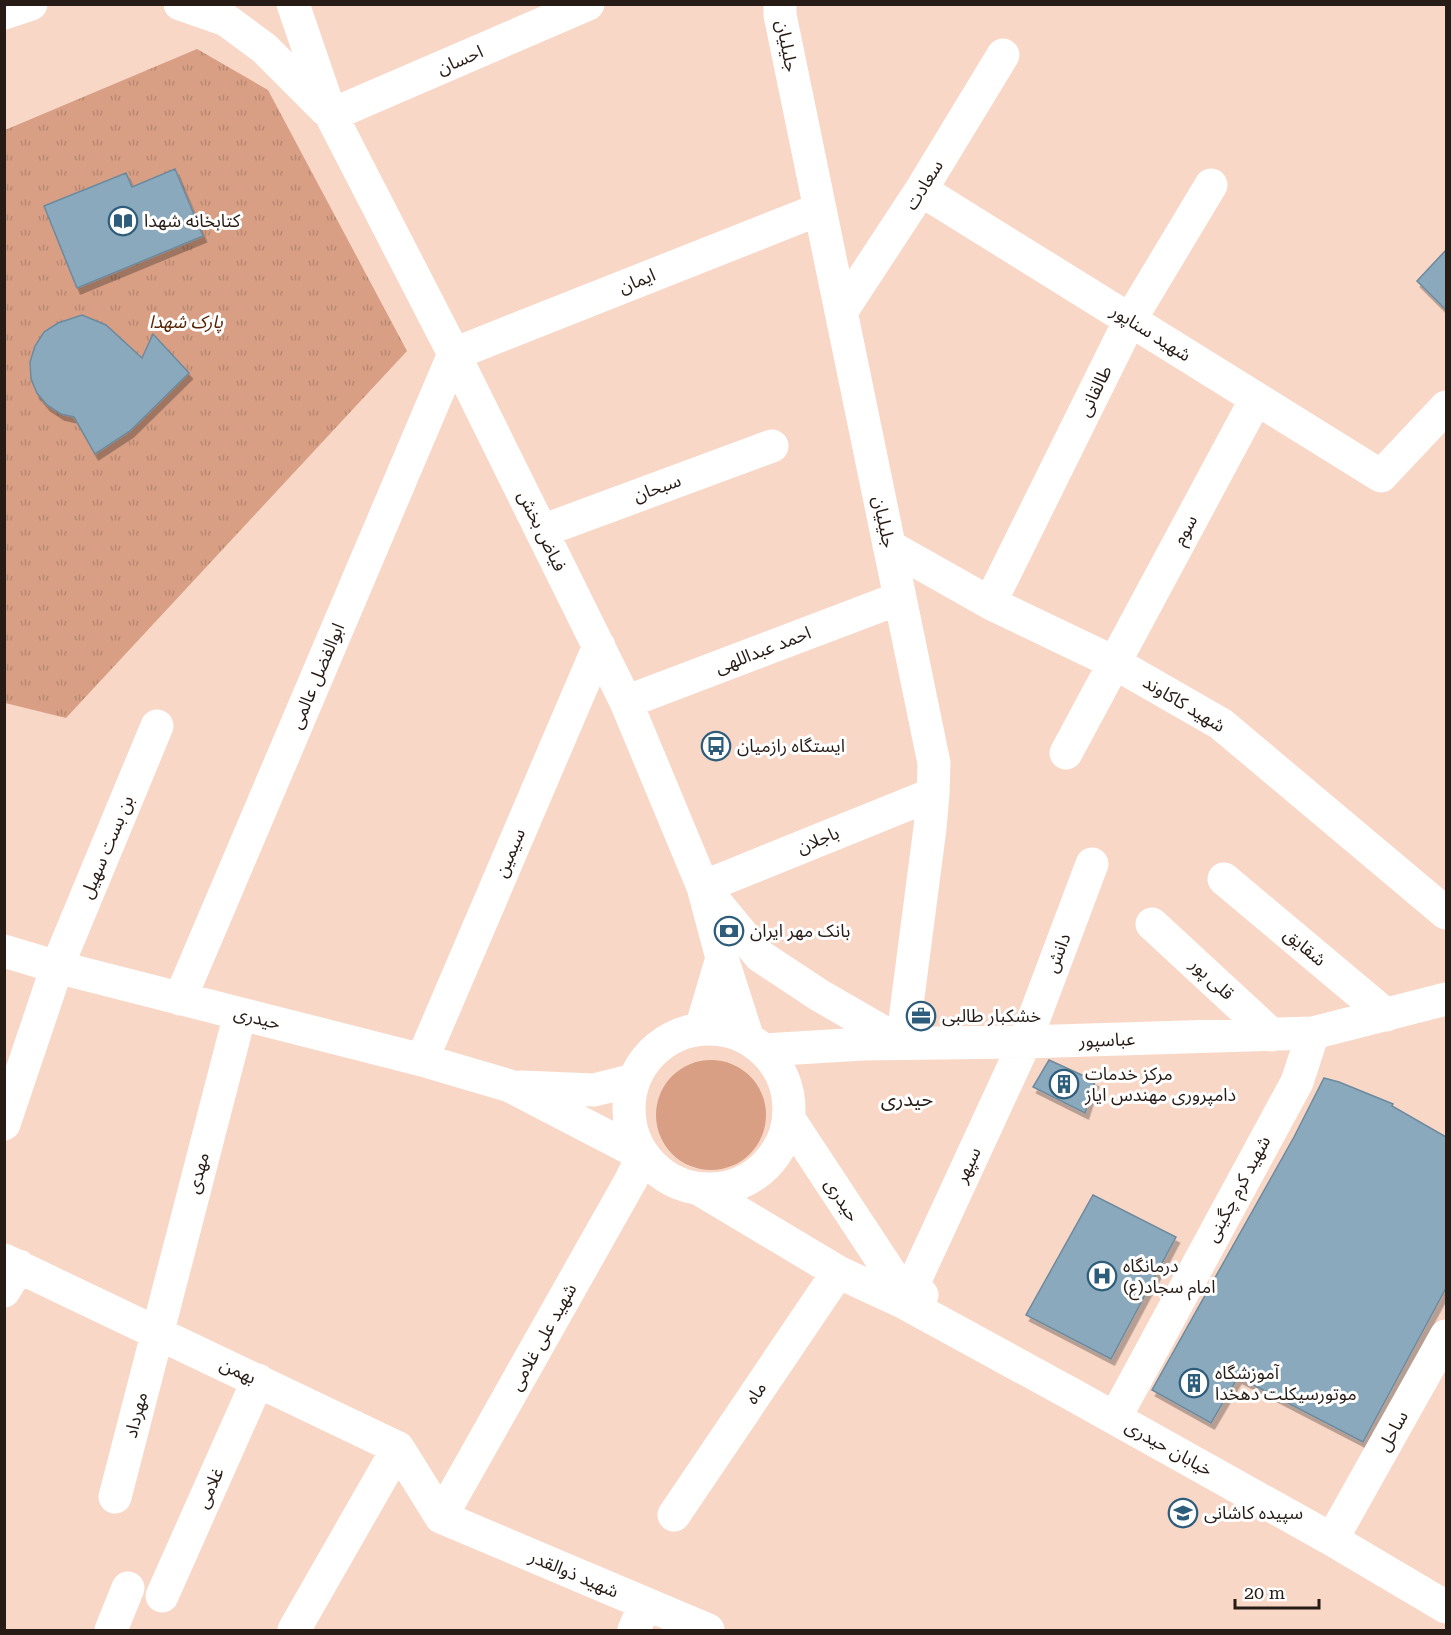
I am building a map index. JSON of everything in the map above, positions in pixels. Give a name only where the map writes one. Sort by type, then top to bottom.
[{"type":"street","points":[[4,13],[31,4]]},
{"type":"street","points":[[180,4],[226,12],[331,115]]},
{"type":"street","points":[[293,4],[331,115]]},
{"type":"street","name":"احسان","points":[[331,115],[588,4]]},
{"type":"street","name":"جلیلیان","points":[[780,4],[780,15],[934,763],[933,794],[902,1043]]},
{"type":"street","name":"سعادت","points":[[841,312],[921,190],[1003,55]]},
{"type":"street","name":"فیاض بخش","points":[[331,115],[454,354],[626,702],[703,887],[722,958],[756,1045]]},
{"type":"street","name":"طالقانی","points":[[990,603],[1130,320],[1211,185]]},
{"type":"street","name":"شهید سناپور","points":[[921,190],[1382,476],[1446,407]]},
{"type":"street","name":"ایمان","points":[[454,354],[820,209]]},
{"type":"street","name":"ابوالفضل عالمی","points":[[180,999],[454,354]]},
{"type":"street","name":"سوم","points":[[1066,753],[1113,662],[1257,399]]},
{"type":"street","name":"سبحان","points":[[542,531],[772,446]]},
{"type":"street","name":"شهید کاکاوند","points":[[889,546],[990,603],[1113,662],[1221,724],[1446,913]]},
{"type":"street","name":"احمد عبداللهی","points":[[626,702],[900,598]]},
{"type":"street","name":"سیمین","points":[[422,1060],[599,646]]},
{"type":"street","name":"بن بست سهیل","points":[[4,1124],[57,967],[157,726]]},
{"type":"street","name":"باجلان","points":[[703,887],[933,794]]},
{"type":"street","name":"دانش","points":[[1025,1042],[1092,864]]},
{"type":"street","name":"شقایق","points":[[1224,879],[1386,1015]]},
{"type":"street","points":[[703,887],[760,956],[819,995],[902,1043]]},
{"type":"street","name":"قلی پور","points":[[1152,924],[1272,1035]]},
{"type":"street","name":"حیدری","points":[[4,951],[57,967],[422,1060],[510,1086]]},
{"type":"street","points":[[701,1029],[722,958]]},
{"type":"street","name":"عباسپور","points":[[756,1045],[1025,1042],[1313,1033],[1446,999]]},
{"type":"street","name":"مهدی","points":[[157,1332],[240,1014]]},
{"type":"street","points":[[701,1190],[725,1188],[749,1179],[768,1164],[782,1143],[789,1119],[788,1094],[780,1070],[756,1045],[725,1030],[701,1029],[679,1035],[661,1046],[645,1061],[634,1080],[629,1106],[632,1131],[643,1155],[658,1172],[678,1184],[701,1190],[838,1272],[898,1288]]},
{"type":"street","name":"شهید کرم چگینی","points":[[1122,1405],[1297,1082],[1313,1033]]},
{"type":"street","name":"سپهر","points":[[898,1288],[1025,1042]]},
{"type":"street","points":[[510,1086],[594,1090],[634,1080]]},
{"type":"street","points":[[510,1086],[643,1155]]},
{"type":"street","name":"حیدری","points":[[789,1119],[898,1288]]},
{"type":"street","name":"شهید علی غلامی","points":[[441,1517],[643,1155]]},
{"type":"street","name":"بهمن","points":[[9,1272],[157,1332],[398,1448]]},
{"type":"street","name":"ماه","points":[[674,1515],[838,1272]]},
{"type":"street","name":"خیابان حیدری","points":[[898,1288],[1122,1405],[1340,1525],[1446,1590]]},
{"type":"street","name":"خیابان حیدری","points":[[898,1288],[1116,1418],[1331,1539],[1446,1607]]},
{"type":"street","name":"مهرداد","points":[[115,1497],[157,1332]]},
{"type":"street","name":"ساحل","points":[[1340,1525],[1446,1336]]},
{"type":"street","name":"غلامی","points":[[162,1596],[258,1380]]},
{"type":"street","points":[[294,1630],[398,1448],[441,1517]]},
{"type":"street","name":"شهید ذوالقدر","points":[[441,1517],[639,1617],[708,1630]]},
{"type":"street","points":[[111,1630],[128,1588]]},
{"type":"green space","name":"پارک شهدا","points":[[197,49],[268,90],[407,351],[66,718],[5,703],[5,130]]},
{"type":"green space","points":[[711,1060],[732,1064],[750,1076],[762,1094],[766,1115],[762,1136],[750,1154],[732,1166],[711,1170],[690,1166],[672,1154],[660,1136],[656,1115],[660,1094],[672,1076],[690,1064]]},
{"type":"building","name":"کتابخانه شهدا","points":[[175,169],[203,236],[77,288],[44,206],[126,173],[132,187]]},
{"type":"building","points":[[1446,250],[1446,310],[1417,281]]},
{"type":"building","points":[[82,315],[106,325],[142,358],[153,334],[189,373],[130,431],[95,454],[74,417],[61,414],[47,405],[37,393],[31,379],[30,362],[35,346],[44,332],[58,323]]},
{"type":"building","name":"مرکز خدمات دامپروری مهندس ایاز","points":[[1049,1060],[1095,1081],[1085,1113],[1033,1087]]},
{"type":"building","points":[[1324,1078],[1393,1104],[1392,1106],[1446,1137],[1446,1288],[1363,1442],[1238,1377],[1211,1423],[1152,1390],[1294,1137]]},
{"type":"building","name":"درمانگاه امام سجاد(ع)","points":[[1093,1195],[1176,1237],[1111,1359],[1026,1315]]},
{"type":"place","name":"کتابخانه شهدا","points":[[123,221]]},
{"type":"place","name":"ایستگاه رازمیان","points":[[716,746]]},
{"type":"place","name":"بانک مهر ایران","points":[[729,931]]},
{"type":"place","name":"خشکبار طالبی","points":[[921,1016]]},
{"type":"place","name":"مرکز خدمات دامپروری مهندس ایاز","points":[[1064,1084]]},
{"type":"place","name":"درمانگاه امام سجاد(ع)","points":[[1102,1276]]},
{"type":"place","name":"آموزشگاه موتورسیکلت دهخدا","points":[[1194,1383]]},
{"type":"place","name":"سپیده کاشانی","points":[[1183,1513]]},
{"type":"district","name":"حیدری","points":[[907,1099]]}]
